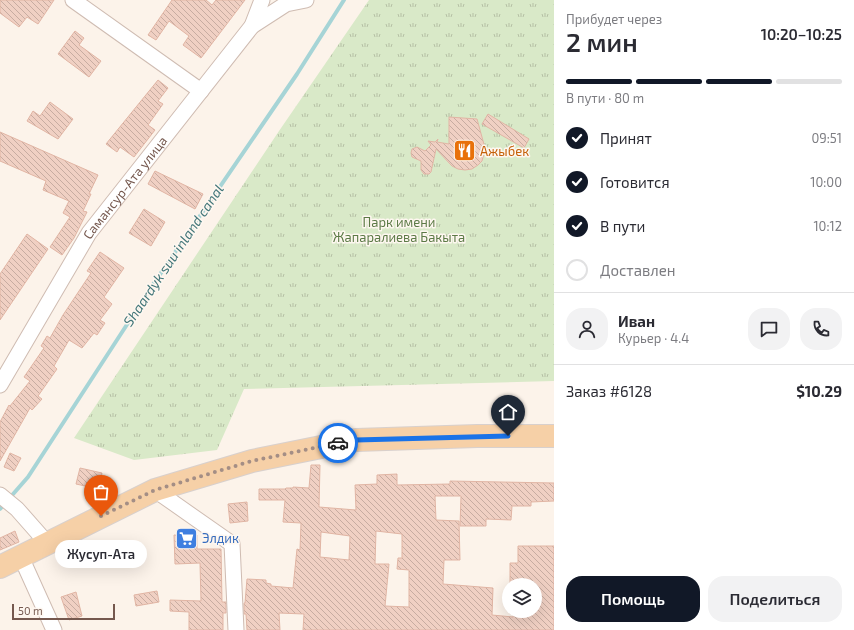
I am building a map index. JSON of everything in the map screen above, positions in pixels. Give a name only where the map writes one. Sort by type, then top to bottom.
[{"type":"main road","points":[[0,568],[20,556],[155,490],[252,461],[356,440],[477,436],[554,436]]},
{"type":"street","points":[[73,0],[201,91]]},
{"type":"street","name":"Самансур-Ата улица","points":[[0,384],[89,233],[252,26],[262,0]]},
{"type":"street","points":[[252,26],[286,4],[306,0]]},
{"type":"street","points":[[155,490],[232,544],[236,630]]},
{"type":"street","points":[[0,496],[17,509],[47,543]]},
{"type":"street","points":[[20,556],[54,630]]},
{"type":"green space","name":"Парк имени Жапаралиева Бакыта","points":[[369,0],[554,0],[554,381],[244,389],[217,450],[134,460],[74,438],[279,131]]},
{"type":"building","points":[[0,0],[54,0],[38,24],[27,17],[19,27],[0,13]]},
{"type":"building","points":[[172,0],[206,0],[212,5],[216,0],[245,0],[201,58],[183,45],[189,36],[169,21],[156,40],[148,35]]},
{"type":"building","points":[[75,31],[84,38],[79,45],[101,61],[89,77],[58,54]]},
{"type":"building","points":[[158,80],[168,88],[158,101],[163,104],[148,125],[155,130],[134,157],[120,147],[117,152],[106,144]]},
{"type":"building","points":[[50,102],[73,119],[58,139],[27,121],[33,111],[40,116]]},
{"type":"building","points":[[488,114],[529,139],[524,148],[482,124]]},
{"type":"building","points":[[449,117],[477,119],[485,148],[482,161],[472,169],[458,169],[452,166],[436,149],[431,172],[429,174],[424,174],[421,170],[421,161],[412,157],[412,149],[417,147],[425,151],[431,145],[428,141],[435,142],[438,139],[437,142],[449,144]]},
{"type":"building","points":[[0,132],[98,175],[83,211],[87,212],[74,238],[62,255],[50,247],[70,217],[63,213],[69,201],[43,190],[46,181],[0,161]]},
{"type":"building","points":[[155,171],[203,194],[195,209],[148,184]]},
{"type":"building","points":[[144,209],[165,222],[151,246],[129,233]]},
{"type":"building","points":[[27,234],[48,249],[0,320],[0,274]]},
{"type":"building","points":[[100,252],[124,268],[104,297],[112,304],[100,320],[105,323],[97,335],[94,333],[82,348],[69,340],[54,366],[57,369],[38,396],[42,399],[32,410],[30,408],[0,461],[0,422],[9,405],[10,406],[30,381],[24,377],[44,348],[41,346],[47,336],[50,338],[63,315],[91,273],[87,271]]},
{"type":"building","points":[[10,453],[21,458],[14,471],[4,467]]},
{"type":"building","points":[[311,465],[320,465],[319,507],[356,510],[355,485],[377,484],[377,475],[397,474],[397,485],[450,484],[450,481],[554,483],[554,501],[531,502],[531,506],[512,506],[511,520],[486,519],[486,526],[460,526],[461,496],[435,496],[436,520],[459,521],[460,560],[444,560],[443,584],[493,588],[492,615],[502,616],[502,618],[542,618],[542,578],[510,578],[510,563],[518,563],[518,546],[554,546],[554,630],[303,630],[304,614],[279,613],[280,630],[247,630],[246,614],[244,614],[244,603],[247,579],[266,580],[266,583],[271,584],[271,586],[293,588],[297,549],[300,550],[301,523],[283,522],[285,500],[259,500],[259,489],[285,489],[293,487],[309,488]],"holes":[[[376,531],[402,534],[402,558],[398,558],[397,569],[409,570],[409,607],[385,606],[389,564],[375,564]],[[321,532],[350,536],[349,560],[320,557]]]},
{"type":"building","points":[[80,468],[102,473],[99,489],[76,484]]},
{"type":"building","points":[[247,502],[248,521],[230,523],[228,504]]},
{"type":"building","points":[[15,531],[19,542],[0,550],[0,538]]},
{"type":"building","points":[[174,535],[197,535],[197,549],[221,549],[222,602],[226,602],[226,613],[223,613],[223,630],[189,630],[189,612],[170,611],[170,600],[201,601],[200,563],[175,564]]},
{"type":"building","points":[[157,591],[159,602],[136,606],[134,595]]},
{"type":"building","points":[[76,592],[82,616],[69,620],[61,597]]},
{"type":"waterway","name":"Shaardyk suu inland canal","points":[[0,509],[28,477],[152,286],[297,74],[344,0]]},
{"type":"way so far","points":[[101,516],[155,490],[252,461],[338,443]]},
{"type":"place","name":"Ажыбек","points":[[464,151]]},
{"type":"place","name":"Жусуп-Ата","points":[[101,516]]},
{"type":"place","name":"Элдик","points":[[187,538]]},
{"type":"route","points":[[338,443],[356,440],[508,436]]}]
